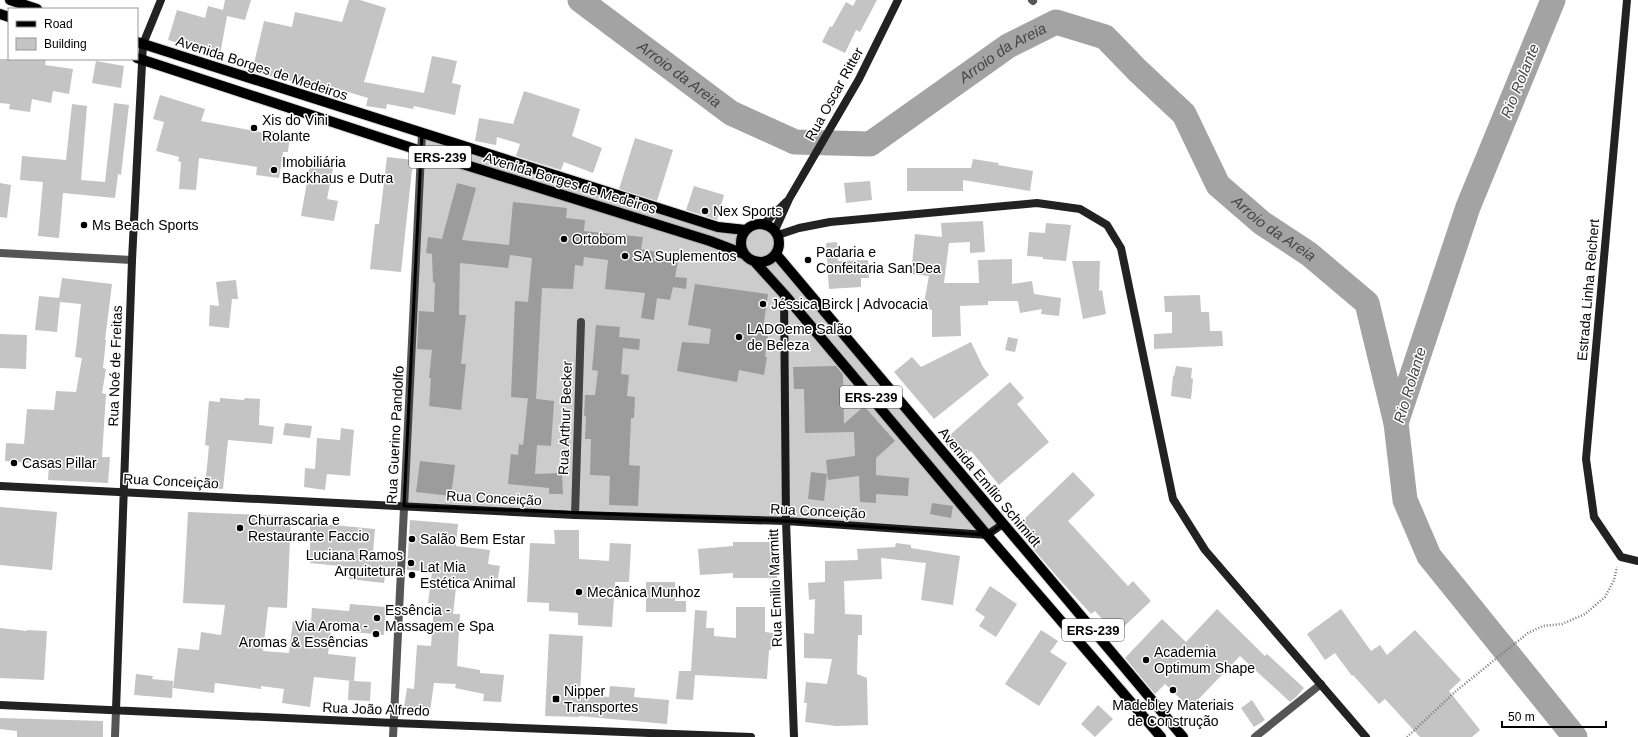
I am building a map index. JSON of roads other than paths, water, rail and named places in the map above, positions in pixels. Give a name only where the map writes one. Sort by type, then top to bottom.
[{"type":"main road","points":[[10,0],[34,8]]},
{"type":"main road","name":"Avenida Borges de Medeiros","points":[[140,43],[718,227],[746,230]]},
{"type":"main road","name":"Avenida Borges de Medeiros","points":[[140,59],[421,151],[710,241],[744,254]]},
{"type":"main road","points":[[213,83],[218,68]]},
{"type":"main road","points":[[764,224],[777,232],[779,248],[776,254],[766,261],[754,261],[744,254],[741,242],[746,230],[751,226],[764,224]]},
{"type":"main road","name":"Avenida Emílio Schimidt","points":[[776,254],[1182,737]]},
{"type":"main road","name":"ERS-239","points":[[754,261],[784,294],[987,535],[1162,737]]},
{"type":"main road","points":[[854,377],[868,364]]},
{"type":"street","name":"Rua Noé de Freitas","points":[[116,737],[123,492],[140,43],[161,0]]},
{"type":"street","name":"Rua Oscar Ritter","points":[[764,224],[795,191],[859,79],[898,0]]},
{"type":"street","name":"Estrada Linha Reichert","points":[[1627,0],[1586,459],[1594,517],[1621,557],[1638,561]]},
{"type":"street","name":"Rua Guerino Pandolfo","points":[[393,737],[422,133]]},
{"type":"street","name":"Rua Oscar Ritter","points":[[777,232],[789,199]]},
{"type":"street","points":[[777,232],[830,222],[1037,203],[1080,209],[1107,225],[1121,248],[1173,499],[1205,550],[1366,737]]},
{"type":"street","points":[[0,253],[132,260]]},
{"type":"street","name":"Rua Emilio Marmitt","points":[[784,294],[786,521],[794,737]]},
{"type":"street","name":"Rua Arthur Becker","points":[[575,515],[581,322]]},
{"type":"street","name":"Rua Conceição","points":[[0,486],[575,515],[786,521],[987,535]]},
{"type":"street","points":[[987,535],[1003,524]]},
{"type":"street","points":[[1255,737],[1321,684]]},
{"type":"street","name":"Rua João Alfredo","points":[[0,705],[394,723],[751,737]]},
{"type":"waterway","name":"Arroio da Areia","points":[[580,0],[731,113],[795,142],[870,144],[1008,46],[1056,22],[1105,37],[1138,71],[1184,114],[1218,185],[1262,223],[1309,254],[1367,303],[1396,423]]},
{"type":"waterway","name":"Rio Rolante","points":[[1553,0],[1468,207],[1396,423],[1405,500],[1429,556],[1575,737]]},
{"type":"place","name":"Xis do Vini Rolante","points":[[254,128]]},
{"type":"place","name":"Imobiliária Backhaus e Dutra","points":[[274,170]]},
{"type":"place","name":"Nex Sports","points":[[705,211]]},
{"type":"place","name":"Ms Beach Sports","points":[[84,225]]},
{"type":"place","name":"Ortobom","points":[[564,239]]},
{"type":"place","name":"SA Suplementos","points":[[625,256]]},
{"type":"place","name":"Padaria e Confeitaria San'Dea","points":[[808,260]]},
{"type":"place","name":"Jéssica Birck | Advocacia","points":[[763,304]]},
{"type":"place","name":"LADOeme Salão de Beleza","points":[[739,337]]},
{"type":"place","name":"Casas Pillar","points":[[14,463]]},
{"type":"place","name":"Churrascaria e Restaurante Faccio","points":[[240,528]]},
{"type":"place","name":"Salão Bem Estar","points":[[412,539]]},
{"type":"place","name":"Luciana Ramos Arquitetura","points":[[411,563]]},
{"type":"place","name":"Lat Mia Estética Animal","points":[[412,575]]},
{"type":"place","name":"Mecânica Munhoz","points":[[579,592]]},
{"type":"place","name":"Essência - Massagem e Spa","points":[[377,618]]},
{"type":"place","name":"Via Aroma - Aromas & Essências","points":[[376,634]]},
{"type":"place","name":"Academia Optimum Shape","points":[[1146,660]]},
{"type":"place","name":"Madebley Materiais de Construção","points":[[1173,690]]},
{"type":"place","name":"Nipper Transportes","points":[[556,699]]}]
